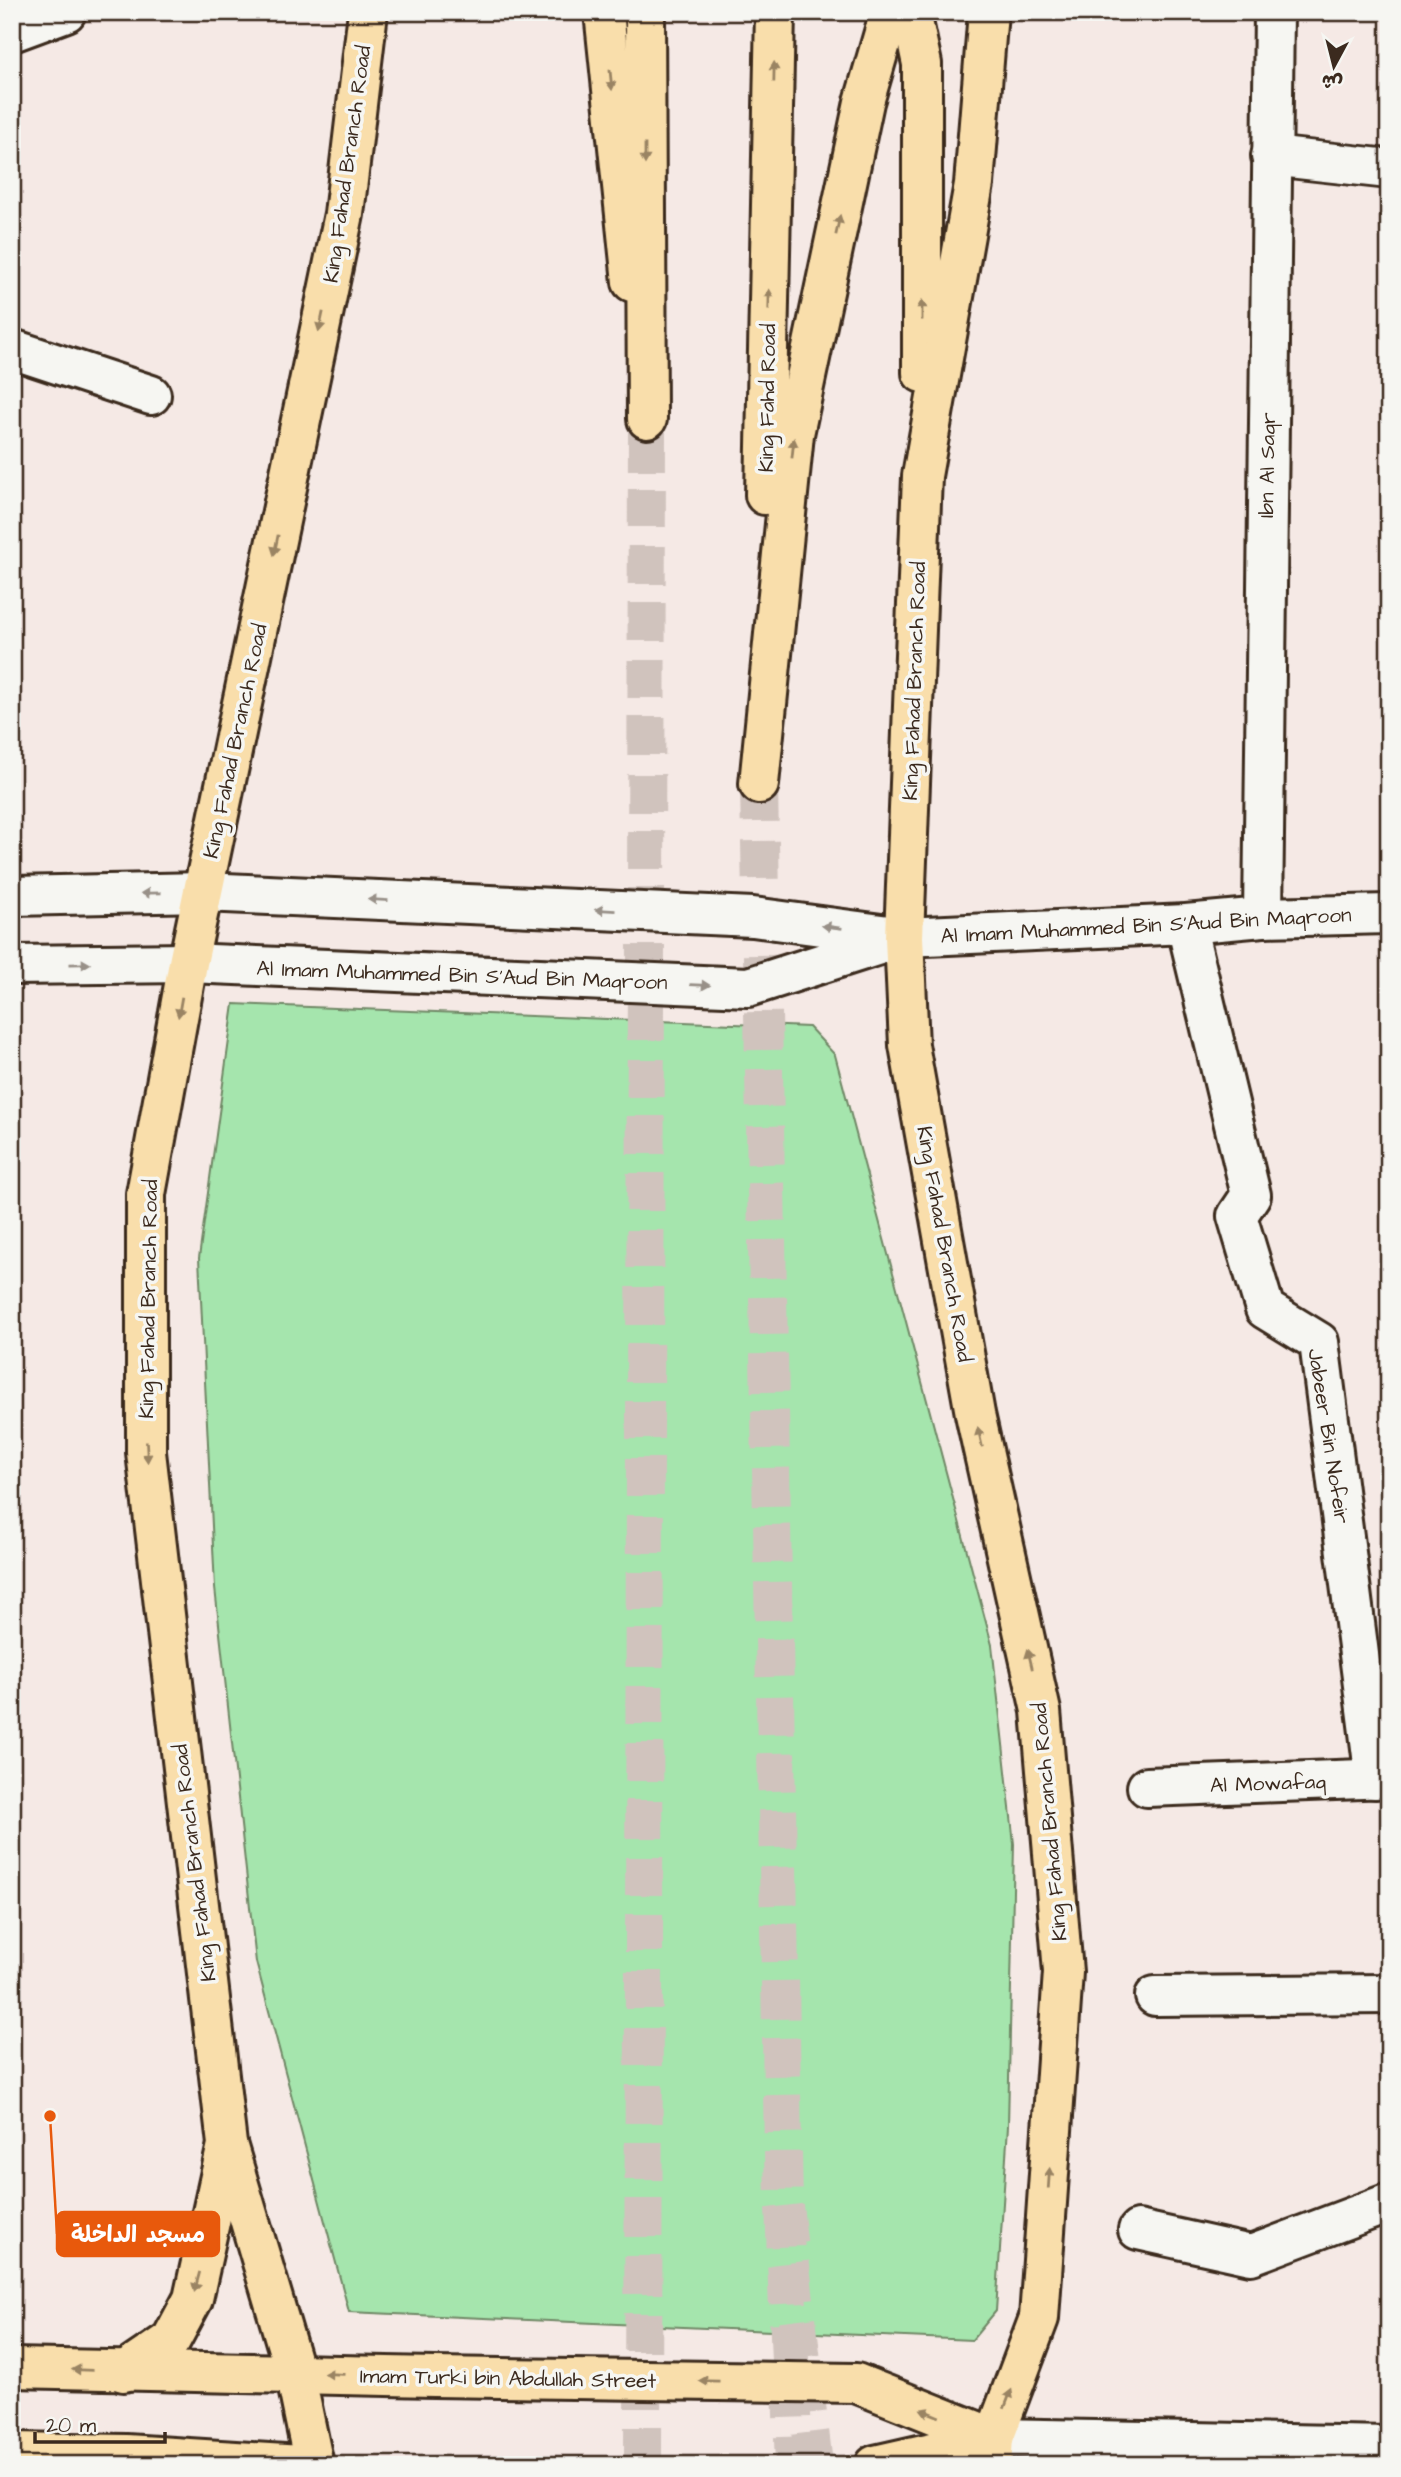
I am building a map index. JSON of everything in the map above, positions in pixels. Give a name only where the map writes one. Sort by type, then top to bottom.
[{"type":"main road","name":"King Fahad Branch Road","points":[[314,2465],[295,2373],[227,2144],[146,1452],[146,1194],[188,963],[344,214],[368,12]]},
{"type":"main road","points":[[604,12],[647,419],[645,12]]},
{"type":"main road","name":"King Fahd Road","points":[[775,12],[759,784],[794,434],[864,102],[890,12]]},
{"type":"main road","points":[[911,12],[922,64],[922,477]]},
{"type":"main road","name":"King Fahad Branch Road","points":[[988,12],[974,184],[922,477],[904,937],[909,1045],[975,1414],[1041,1711],[1063,1972],[1040,2318],[993,2451]]},
{"type":"main road","points":[[124,2372],[171,2340],[193,2299],[227,2144]]},
{"type":"main road","name":"Imam Turki bin Abdullah Street","points":[[12,2368],[856,2383],[993,2451]]},
{"type":"main road","name":"Imam Turki bin Abdullah Street","points":[[875,2465],[993,2451]]},
{"type":"main road","points":[[12,2452],[126,2454],[301,2465]]},
{"type":"main road","points":[[126,2454],[162,2465]]},
{"type":"street","points":[[12,32],[66,12]]},
{"type":"street","name":"Ibn Al Saqr","points":[[1263,917],[1274,12]]},
{"type":"street","points":[[1271,156],[1389,169]]},
{"type":"street","points":[[12,349],[151,395]]},
{"type":"street","name":"Al Imam Muhammed Bin S'Aud Bin Maqroon","points":[[12,896],[204,892],[752,917],[904,937],[1186,925],[1263,917],[1389,914]]},
{"type":"street","name":"Jabeer Bin Nofeir","points":[[1186,925],[1251,1195],[1237,1216],[1265,1310],[1319,1342],[1382,1779]]},
{"type":"street","name":"Al Imam Muhammed Bin S'Aud Bin Maqroon","points":[[12,965],[188,963],[748,987],[904,937]]},
{"type":"street","name":"Al Mowafaq","points":[[1147,1787],[1382,1779]]},
{"type":"street","points":[[1155,1996],[1389,1994]]},
{"type":"street","points":[[1139,2230],[1251,2255],[1389,2203]]},
{"type":"street","name":"Imam Turki bin Abdullah Street","points":[[993,2451],[1269,2455],[1389,2446]]},
{"type":"green space","points":[[234,1004],[809,1027],[835,1055],[992,1645],[1014,1844],[1008,2126],[996,2311],[972,2340],[349,2312],[256,1962],[215,1588],[199,1258]]},
{"type":"tunnel","points":[[643,2465],[647,419]]},
{"type":"tunnel","points":[[759,784],[784,2206],[794,2465]]},
{"type":"tunnel","points":[[784,2206],[814,2465]]},
{"type":"place","name":"مسجد الداخلة","points":[[50,2116]]}]
